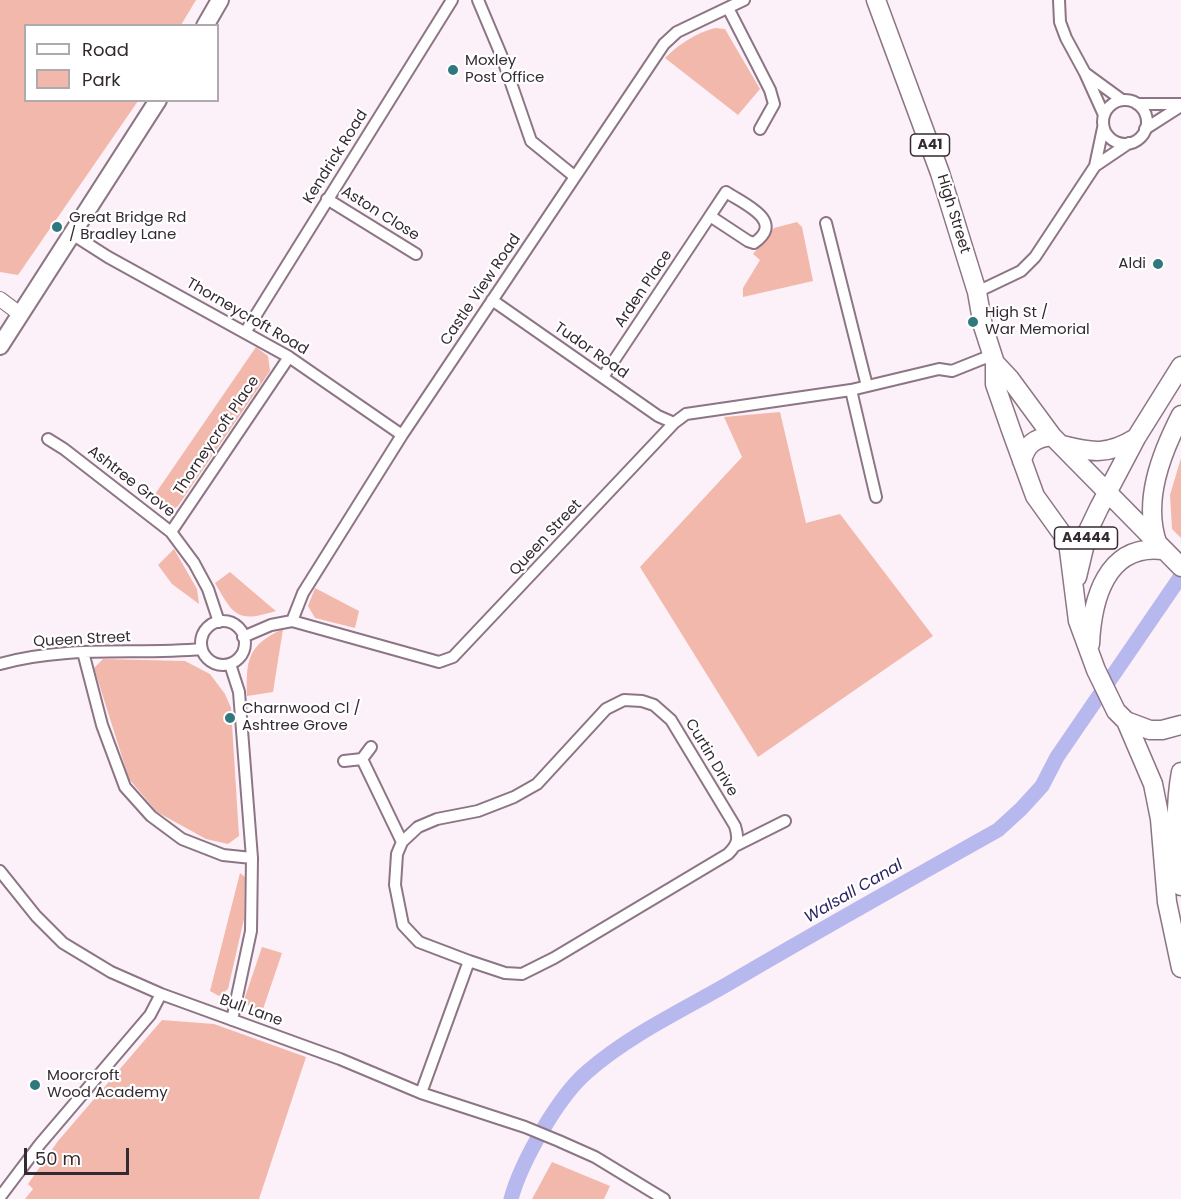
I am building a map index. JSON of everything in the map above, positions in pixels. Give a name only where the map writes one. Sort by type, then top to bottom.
[{"type":"highway","name":"High Street","points":[[876,0],[940,172],[977,292],[983,326],[994,359],[995,384],[1035,496],[1068,542],[1075,587]]},
{"type":"highway","name":"High Street","points":[[994,359],[1057,440],[1169,556]]},
{"type":"highway","name":"A4444","points":[[1075,587],[1088,531],[1106,492],[1136,438],[1181,366]]},
{"type":"highway","points":[[1169,556],[1152,522],[1151,499],[1157,474],[1181,415]]},
{"type":"highway","points":[[1022,461],[1024,452],[1034,440],[1057,440],[1086,452],[1104,451],[1124,445],[1136,438]]},
{"type":"highway","points":[[1093,663],[1091,619],[1096,599],[1106,577],[1114,566],[1132,554],[1150,549],[1169,556]]},
{"type":"highway","name":"A41","points":[[1075,587],[1078,621],[1093,663],[1153,784],[1160,819],[1167,902],[1181,968]]},
{"type":"highway","points":[[1121,716],[1150,730],[1162,730],[1181,725]]},
{"type":"highway","points":[[1181,772],[1177,817],[1181,886]]},
{"type":"main road","points":[[206,24],[220,0]]},
{"type":"main road","points":[[0,346],[157,102]]},
{"type":"main road","points":[[0,328],[20,314]]},
{"type":"street","name":"Kendrick Road","points":[[246,331],[452,0]]},
{"type":"street","points":[[478,0],[502,57],[531,141],[574,176]]},
{"type":"street","name":"Castle View Road","points":[[292,621],[303,593],[402,435],[574,176],[630,98],[664,44],[677,32],[744,0]]},
{"type":"street","points":[[1059,0],[1060,22],[1066,38],[1104,115]]},
{"type":"street","points":[[728,8],[770,90],[774,104],[760,129]]},
{"type":"street","points":[[1085,73],[1122,100],[1137,104],[1181,105]]},
{"type":"street","points":[[977,292],[1021,271],[1035,257],[1095,166],[1104,115],[1115,102],[1122,100]]},
{"type":"street","points":[[1137,104],[1145,115],[1145,129]]},
{"type":"street","points":[[1095,166],[1136,140],[1145,129],[1181,105]]},
{"type":"street","points":[[1103,128],[1113,140],[1129,143]]},
{"type":"street","name":"Arden Place","points":[[603,377],[710,216],[726,192],[763,216],[767,225],[762,238],[754,243],[710,216]]},
{"type":"street","name":"Aston Close","points":[[327,199],[416,254]]},
{"type":"street","points":[[826,223],[867,386]]},
{"type":"street","name":"Thorneycroft Road","points":[[72,234],[108,257],[246,331],[289,357],[402,435]]},
{"type":"street","points":[[0,299],[20,314]]},
{"type":"street","name":"Tudor Road","points":[[492,300],[658,416],[674,423]]},
{"type":"street","name":"Thorneycroft Place","points":[[171,532],[289,357]]},
{"type":"street","name":"Queen Street","points":[[243,637],[271,625],[292,621],[439,662],[453,657],[674,423],[686,414],[850,390],[939,369],[952,370],[994,359]]},
{"type":"street","points":[[850,390],[876,497]]},
{"type":"street","name":"Ashtree Grove","points":[[48,439],[171,532],[194,563],[208,589],[219,621]]},
{"type":"street","points":[[219,621],[234,624],[240,629],[243,637],[242,652],[230,664],[217,664],[211,661],[202,649],[201,642],[206,629],[219,621]]},
{"type":"street","name":"Queen Street","points":[[0,664],[23,658],[83,652],[170,652],[202,649]]},
{"type":"street","points":[[83,652],[102,725],[125,787],[151,816],[182,838],[223,855],[252,858]]},
{"type":"street","points":[[230,664],[239,692],[252,858],[251,931],[232,1020]]},
{"type":"street","name":"Curtin Drive","points":[[402,842],[418,827],[437,819],[478,811],[514,797],[537,784],[606,709],[624,700],[642,701],[654,705],[671,720],[735,826],[738,837],[737,845]]},
{"type":"street","points":[[344,761],[362,759],[371,747]]},
{"type":"street","points":[[362,759],[402,842],[397,854],[395,885],[403,926],[419,942],[469,962],[505,973],[522,974],[554,958],[728,855],[737,845],[785,821]]},
{"type":"street","name":"Bull Lane","points":[[0,871],[36,916],[63,943],[111,972],[161,994],[340,1059],[420,1093],[525,1127],[560,1141],[595,1157],[664,1199]]},
{"type":"street","points":[[420,1093],[469,962]]},
{"type":"street","points":[[0,1197],[40,1144],[150,1015],[161,994]]},
{"type":"green space","points":[[0,0],[196,0],[182,24],[24,24],[24,102],[137,102],[18,275],[0,272]]},
{"type":"green space","points":[[715,28],[725,29],[760,89],[738,115],[665,58],[688,40]]},
{"type":"green space","points":[[797,222],[802,227],[813,281],[743,297],[743,288],[760,260],[753,254],[774,228]]},
{"type":"green space","points":[[256,347],[268,356],[270,371],[178,506],[170,512],[151,500]]},
{"type":"green space","points":[[780,412],[806,523],[840,514],[933,636],[758,757],[640,567],[742,457],[724,417]]},
{"type":"green space","points":[[1181,458],[1181,538],[1172,529],[1170,495]]},
{"type":"green space","points":[[174,549],[197,589],[199,604],[172,584],[158,565]]},
{"type":"green space","points":[[230,572],[276,611],[263,615],[245,616],[232,610],[215,583]]},
{"type":"green space","points":[[315,588],[359,611],[355,628],[315,618],[308,606]]},
{"type":"green space","points":[[283,629],[273,692],[247,696],[247,673],[251,655],[262,641]]},
{"type":"green space","points":[[103,659],[185,661],[210,674],[225,694],[231,708],[239,836],[228,844],[206,839],[157,812],[129,779],[94,668]]},
{"type":"green space","points":[[240,873],[245,877],[244,919],[228,989],[219,996],[210,991]]},
{"type":"green space","points":[[262,947],[282,953],[262,1012],[246,1004],[245,997]]},
{"type":"green space","points":[[162,1020],[214,1024],[306,1057],[259,1199],[25,1199],[33,1189],[28,1184],[58,1141]]},
{"type":"green space","points":[[552,1162],[610,1186],[604,1199],[532,1199]]},
{"type":"waterway","name":"Walsall Canal","points":[[511,1199],[523,1167],[553,1113],[576,1083],[603,1059],[654,1025],[998,830],[1021,809],[1042,786],[1057,757],[1181,576]]},
{"type":"place","name":"Moxley Post Office","points":[[453,70]]},
{"type":"place","name":"Great Bridge Rd / Bradley Lane","points":[[57,227]]},
{"type":"place","name":"Aldi","points":[[1158,264]]},
{"type":"place","name":"High St / War Memorial","points":[[973,322]]},
{"type":"place","name":"Charnwood Cl / Ashtree Grove","points":[[230,718]]},
{"type":"place","name":"Moorcroft Wood Academy","points":[[35,1085]]}]
